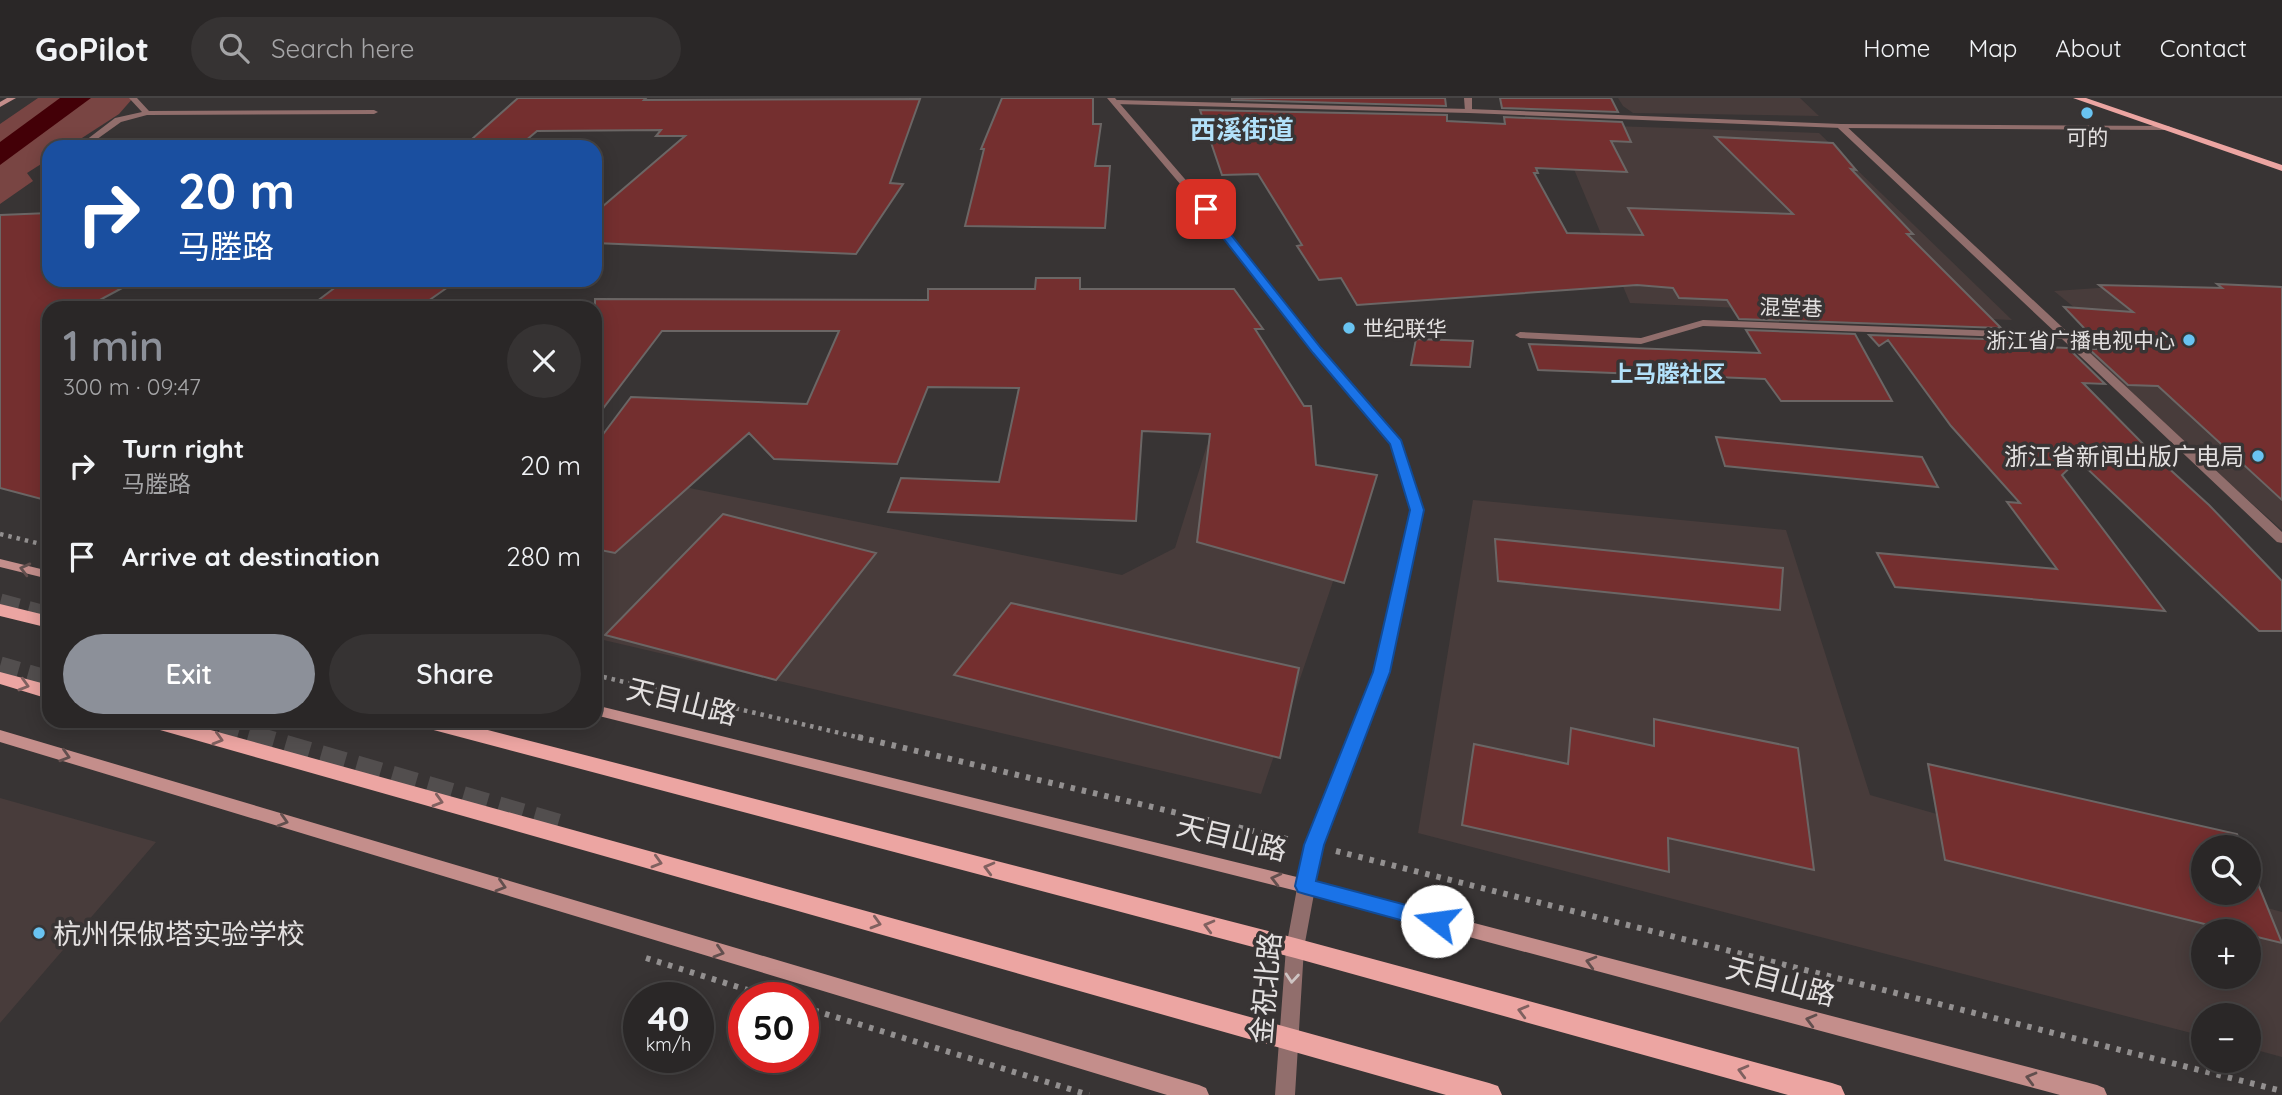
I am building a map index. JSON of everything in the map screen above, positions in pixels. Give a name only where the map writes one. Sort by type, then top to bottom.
[{"type":"main road","points":[[0,105],[12,98]]},
{"type":"main road","points":[[2077,98],[2282,168]]},
{"type":"main road","points":[[2102,98],[2282,158]]},
{"type":"main road","points":[[0,563],[42,573]]},
{"type":"main road","points":[[0,610],[42,620]]},
{"type":"main road","points":[[0,678],[42,690]]},
{"type":"main road","name":"天目山路","points":[[602,712],[1305,886],[2097,1095]]},
{"type":"main road","points":[[178,728],[1489,1095]]},
{"type":"main road","points":[[453,728],[1295,948],[1832,1095]]},
{"type":"main road","points":[[0,737],[1199,1095]]},
{"type":"street","points":[[133,98],[147,113]]},
{"type":"street","points":[[1468,98],[1469,111]]},
{"type":"street","points":[[1114,100],[1840,126],[2168,128]]},
{"type":"street","name":"金祝北路","points":[[1114,100],[1396,443],[1417,510],[1381,672],[1314,845],[1295,948],[1285,1095]]},
{"type":"street","points":[[91,140],[118,120],[147,113],[374,112]]},
{"type":"street","points":[[1840,126],[2282,539]]},
{"type":"street","name":"混堂巷","points":[[1520,335],[1641,341],[1703,323],[2064,336]]},
{"type":"path","points":[[0,534],[42,544]]},
{"type":"path","points":[[602,677],[1314,845],[2282,1091]]},
{"type":"path","points":[[819,1012],[1089,1095]]},
{"type":"shaded area","points":[[38,98],[133,98],[119,114],[79,140],[42,140],[42,163],[27,173],[33,181],[0,204],[0,124]]},
{"type":"shaded area","points":[[60,98],[91,98],[0,165],[0,142]]},
{"type":"shaded area","points":[[1618,98],[1800,98],[1819,116],[1633,113],[1623,106]]},
{"type":"shaded area","points":[[1555,124],[1819,133],[2012,320],[1630,303]]},
{"type":"shaded area","points":[[2143,285],[2282,288],[2282,530],[2084,355],[2106,333],[2054,291]]},
{"type":"shaded area","points":[[1207,445],[1369,475],[1261,794],[602,640],[602,470],[1122,575],[1175,548]]},
{"type":"shaded area","points":[[1473,500],[1786,530],[1870,795],[2191,887],[2191,905],[2257,905],[2282,912],[2282,1057],[2261,1051],[2261,1003],[2191,1003],[2191,1033],[1418,833]]},
{"type":"shaded area","name":"杭州保俶塔实验学校","points":[[0,798],[156,842],[0,1023]]},
{"type":"building","points":[[518,98],[920,99],[890,183],[903,184],[856,254],[602,243],[602,207],[685,136],[656,136],[661,130],[537,131],[526,140],[471,140]]},
{"type":"building","points":[[1002,98],[1093,98],[1093,124],[1101,124],[1095,166],[1110,166],[1105,228],[965,226],[984,149],[981,149]]},
{"type":"building","points":[[1445,98],[1446,106],[1232,100]]},
{"type":"building","points":[[1500,98],[1611,98],[1618,112],[1502,108]]},
{"type":"building","points":[[1200,110],[1447,115],[1447,121],[1505,124],[1504,117],[1622,122],[1631,142],[1611,141],[1627,172],[1536,168],[1538,173],[1534,173],[1567,233],[1643,235],[1628,208],[1793,214],[1715,137],[1833,143],[1856,170],[1851,169],[1913,234],[1907,234],[2001,328],[1739,319],[1727,300],[1679,298],[1673,288],[1637,285],[1357,305],[1341,278],[1319,280],[1297,246],[1302,245],[1258,174],[1222,175]]},
{"type":"building","points":[[42,213],[42,287],[124,287],[98,301],[42,301],[42,499],[0,488],[0,215]]},
{"type":"building","points":[[1036,278],[1080,278],[1080,289],[1234,289],[1263,329],[1255,329],[1304,406],[1311,406],[1316,465],[1377,475],[1344,583],[1197,542],[1210,434],[1142,431],[1136,521],[888,512],[901,478],[999,482],[1019,388],[928,387],[897,464],[774,459],[749,433],[615,553],[602,550],[602,436],[631,397],[807,404],[839,331],[662,331],[602,410],[602,301],[595,299],[928,300],[928,289],[1035,289]]},
{"type":"building","points":[[2217,284],[2282,287],[2282,500],[2158,386],[2128,385],[2089,349],[2104,349],[2064,307],[2133,312],[2099,285],[2222,288]]},
{"type":"building","points":[[336,287],[448,287],[428,301],[317,301]]},
{"type":"building","points":[[1746,330],[1855,334],[1892,401],[1781,401],[1765,379],[1538,370],[1529,344],[1760,353]]},
{"type":"building","points":[[1869,335],[2012,340],[2018,346],[2068,348],[2105,384],[2083,383],[2153,454],[2209,505],[2282,581],[2282,631],[2259,631],[2078,460],[2062,475],[2165,611],[1895,587],[1877,553],[2057,569],[2007,502],[2020,503],[1951,426],[1888,340],[1879,346]]},
{"type":"building","points":[[1416,339],[1473,341],[1470,367],[1411,365]]},
{"type":"building","points":[[1716,437],[1922,457],[1938,487],[1725,466]]},
{"type":"building","points":[[723,514],[876,553],[776,680],[605,635]]},
{"type":"building","points":[[1495,539],[1783,568],[1780,610],[1498,581]]},
{"type":"building","points":[[1011,603],[1299,668],[1280,758],[954,675]]},
{"type":"building","points":[[1654,719],[1798,748],[1814,870],[1668,838],[1669,872],[1462,825],[1474,744],[1568,764],[1571,728],[1654,746]]},
{"type":"building","points":[[1928,764],[2237,834],[2191,835],[2191,905],[2261,905],[2261,891],[2282,943],[2261,938],[2261,919],[2191,921],[1945,860]]},
{"type":"tunnel","points":[[0,603],[42,614]]},
{"type":"tunnel","points":[[0,666],[42,678]]},
{"type":"tunnel","points":[[216,728],[255,739]]},
{"type":"tunnel","points":[[249,737],[561,827]]},
{"type":"place","name":"可的","points":[[2087,113]]},
{"type":"place","name":"世纪联华","points":[[1349,328]]},
{"type":"place","name":"浙江省广播电视中心","points":[[2189,340]]},
{"type":"place","name":"浙江省新闻出版广电局","points":[[2258,456]]},
{"type":"place","name":"杭州保俶塔实验学校","points":[[39,933]]},
{"type":"district","name":"西溪街道","points":[[1242,129]]},
{"type":"district","name":"上马塍社区","points":[[1668,373]]},
{"type":"route","points":[[1206,209],[1317,350],[1396,443],[1417,510],[1381,672],[1314,845],[1305,886],[1437,921]]}]
